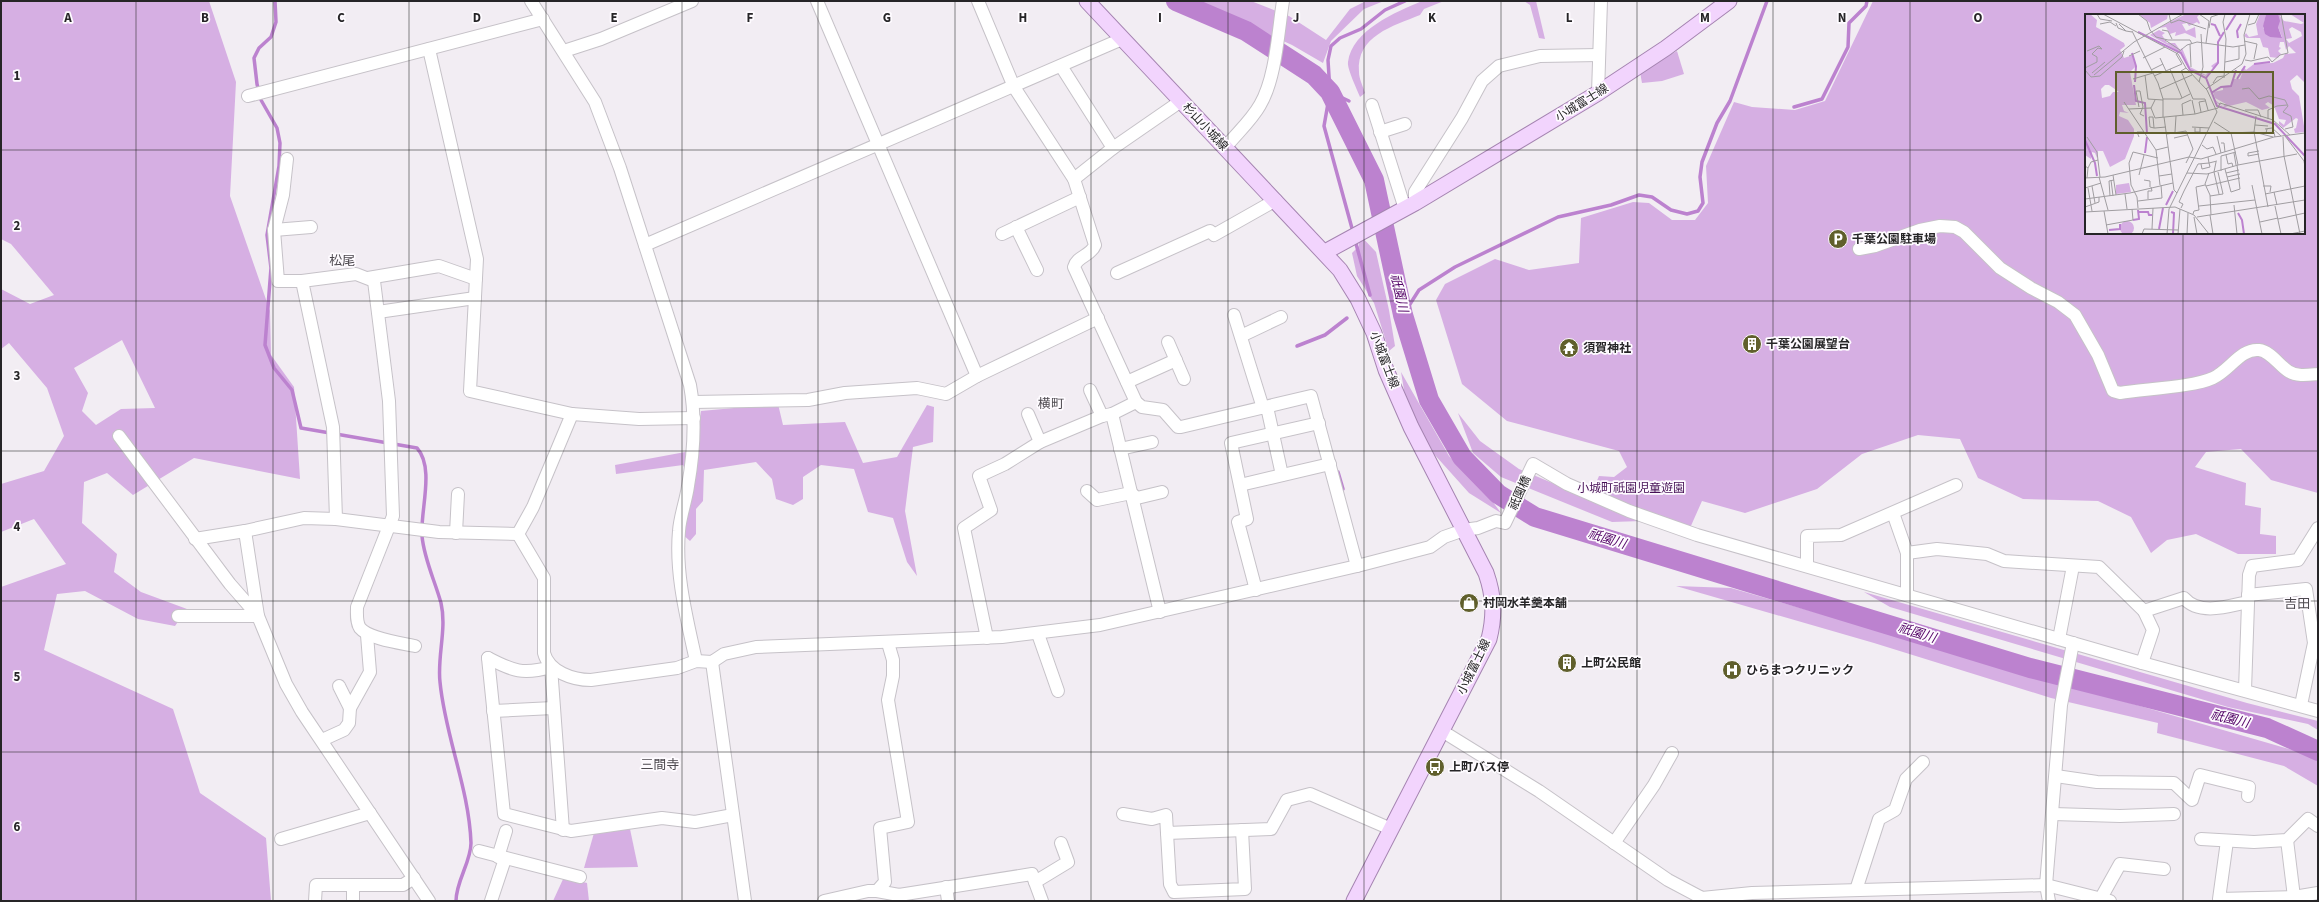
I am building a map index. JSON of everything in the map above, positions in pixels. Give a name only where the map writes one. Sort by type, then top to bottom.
[{"type":"main road","name":"杉山小城線","points":[[1087,1],[1325,252]]},
{"type":"main road","name":"小城富士線","points":[[1354,901],[1489,639],[1493,622],[1492,590],[1486,573],[1411,427],[1358,299],[1340,270],[1325,252],[1410,206],[1598,93],[1666,48],[1729,1]]},
{"type":"street","points":[[532,1],[595,102],[620,168],[683,359],[693,402],[694,418],[692,459],[679,530],[678,554],[687,616],[696,661]]},
{"type":"street","points":[[817,1],[977,376]]},
{"type":"street","points":[[978,1],[1014,86],[1074,179],[1095,245],[1093,250],[1075,262],[1074,267],[1136,402],[1142,407],[1163,410],[1178,427],[1182,427],[1311,396],[1357,566]]},
{"type":"street","points":[[1225,148],[1259,106],[1270,78],[1283,1]]},
{"type":"street","points":[[1598,93],[1601,1]]},
{"type":"street","points":[[564,51],[601,39],[688,2]]},
{"type":"street","points":[[256,94],[543,19]]},
{"type":"street","points":[[645,245],[1122,39]]},
{"type":"street","points":[[429,49],[476,250],[476,279],[470,392],[572,414],[639,419],[694,418]]},
{"type":"street","points":[[1410,206],[1415,192],[1462,118],[1482,81],[1499,66],[1540,56],[1599,55]]},
{"type":"street","points":[[1061,66],[1113,148]]},
{"type":"street","points":[[1074,179],[1113,148],[1181,101]]},
{"type":"street","points":[[1372,105],[1380,132],[1410,206]]},
{"type":"street","points":[[1380,132],[1405,124]]},
{"type":"street","points":[[287,159],[283,195],[274,230],[278,281],[302,281],[356,274],[374,281],[389,401],[393,516],[391,526],[386,531],[357,606],[357,620],[360,628],[367,635],[415,646]]},
{"type":"street","points":[[1002,234],[1080,197]]},
{"type":"street","points":[[1117,273],[1210,231],[1214,235],[1276,200]]},
{"type":"street","points":[[1859,250],[1920,230],[1940,226],[1955,227],[1964,232],[2000,268],[2031,288],[2058,302],[2075,315],[2098,355],[2113,392],[2120,393],[2212,378],[2228,369],[2242,354],[2254,350],[2260,350],[2272,357],[2289,372],[2299,375],[2318,374]]},
{"type":"street","points":[[274,230],[311,227]]},
{"type":"street","points":[[1016,227],[1037,270]]},
{"type":"street","points":[[368,278],[439,266],[476,279]]},
{"type":"street","points":[[302,281],[333,427],[336,519]]},
{"type":"street","points":[[378,312],[475,298]]},
{"type":"street","points":[[1234,315],[1273,434],[1282,475]]},
{"type":"street","points":[[1240,336],[1281,317]]},
{"type":"street","points":[[693,402],[808,400],[845,393],[917,388],[946,394],[977,376],[1098,318]]},
{"type":"street","points":[[1168,342],[1184,379]]},
{"type":"street","points":[[1127,382],[1176,360]]},
{"type":"street","points":[[1090,390],[1107,415],[1120,449],[1160,612]]},
{"type":"street","points":[[987,638],[964,528],[991,510],[979,476],[1005,464],[1040,442],[1136,402]]},
{"type":"street","points":[[518,534],[533,507],[572,414]]},
{"type":"street","points":[[1028,414],[1040,442]]},
{"type":"street","points":[[1256,590],[1238,522],[1247,519],[1231,443],[1319,423]]},
{"type":"street","points":[[119,436],[195,539],[258,616]]},
{"type":"street","points":[[1120,449],[1152,442]]},
{"type":"street","points":[[1240,485],[1330,464]]},
{"type":"street","name":"祇園橋","points":[[1464,530],[1478,528],[1496,521],[1505,523],[1533,464],[1567,484],[1629,511],[1697,535],[1807,566]]},
{"type":"street","points":[[1956,485],[1841,535],[1807,536],[1807,566],[2059,639],[2072,648],[2142,663],[2301,705],[2318,711]]},
{"type":"street","points":[[1087,491],[1097,500],[1131,493]]},
{"type":"street","points":[[1131,493],[1137,498],[1162,492]]},
{"type":"street","points":[[456,533],[458,494]]},
{"type":"street","points":[[1893,513],[1907,553],[1907,595]]},
{"type":"street","points":[[195,539],[245,531],[304,518],[336,519],[456,533],[518,534]]},
{"type":"street","points":[[2245,690],[2248,598],[2252,566],[2298,560],[2318,528]]},
{"type":"street","points":[[733,815],[695,822],[662,818],[606,828],[563,830],[504,814],[488,658],[508,668],[530,673],[551,667],[583,680],[591,680],[677,668],[696,661],[712,662],[724,654],[756,647],[888,643],[1038,634],[1100,625],[1357,566],[1430,547],[1444,537],[1464,530]]},
{"type":"street","points":[[245,531],[250,579],[258,616],[286,684],[302,712],[429,901]]},
{"type":"street","points":[[518,534],[544,578],[544,653],[551,667],[563,830]]},
{"type":"street","points":[[1907,553],[1937,549],[1987,554],[2004,561],[2099,567],[2144,611],[2153,630],[2142,663]]},
{"type":"street","points":[[2059,639],[2073,566]]},
{"type":"street","points":[[2144,611],[2184,598],[2189,604],[2216,609],[2248,598],[2306,589],[2315,630],[2314,643],[2301,705]]},
{"type":"street","points":[[178,616],[258,616]]},
{"type":"street","points":[[1038,634],[1058,691]]},
{"type":"street","points":[[322,740],[344,730],[349,723],[350,708],[370,672],[367,635]]},
{"type":"street","points":[[877,891],[885,882],[880,828],[908,822],[888,700],[894,676],[893,660],[888,643]]},
{"type":"street","points":[[2049,901],[2046,885],[2061,705],[2072,648]]},
{"type":"street","points":[[712,662],[733,815],[742,900]]},
{"type":"street","points":[[339,686],[350,708]]},
{"type":"street","points":[[493,711],[553,708]]},
{"type":"street","points":[[1442,731],[1539,791],[1668,880],[1702,900],[1752,893],[2046,885],[2105,900],[2120,864],[2164,869]]},
{"type":"street","points":[[1614,843],[1654,785],[1672,752]]},
{"type":"street","points":[[1856,890],[1879,819],[1895,810],[1906,779],[1923,762]]},
{"type":"street","points":[[2056,776],[2097,782],[2174,783],[2192,800],[2200,775],[2249,787],[2248,796]]},
{"type":"street","points":[[1167,833],[1271,829],[1287,800],[1310,794],[1391,829]]},
{"type":"street","points":[[281,839],[370,812]]},
{"type":"street","points":[[1123,814],[1152,819],[1166,815],[1170,884],[1174,892],[1245,889],[1242,830]]},
{"type":"street","points":[[2053,814],[2120,816],[2174,814]]},
{"type":"street","points":[[2201,839],[2254,842],[2287,840],[2308,819],[2318,826]]},
{"type":"street","points":[[491,901],[506,830]]},
{"type":"street","points":[[2287,840],[2294,897]]},
{"type":"street","points":[[2227,841],[2219,899],[2294,897],[2318,893]]},
{"type":"street","points":[[1035,882],[1068,862],[1061,843]]},
{"type":"street","points":[[479,852],[580,877]]},
{"type":"street","points":[[824,901],[877,891],[899,895],[1032,874],[1042,901]]},
{"type":"street","points":[[315,901],[316,885],[403,885],[414,878]]},
{"type":"street","points":[[353,901],[354,885]]},
{"type":"street","points":[[946,887],[948,901]]},
{"type":"green space","points":[[1,1],[209,1],[236,82],[230,196],[270,311],[271,355],[294,387],[300,479],[194,458],[133,495],[107,473],[84,482],[82,523],[117,554],[114,572],[141,592],[187,609],[175,626],[138,619],[85,591],[57,594],[44,650],[173,709],[200,793],[266,838],[271,901],[1,901],[1,587],[66,564],[34,519],[1,532],[1,484],[44,471],[64,436],[47,388],[9,343],[1,349],[1,289],[30,304],[54,295],[11,244],[1,239]],"holes":[[[122,340],[155,408],[121,409],[96,425],[82,411],[88,393],[74,368]]]},
{"type":"green space","points":[[1195,1],[1251,1],[1289,16],[1326,40],[1350,9],[1366,1],[1384,1],[1364,9],[1331,41],[1323,63],[1292,45]]},
{"type":"green space","points":[[1422,1],[1444,1],[1424,9],[1420,15],[1388,28],[1378,34],[1363,49],[1359,72],[1360,80],[1365,93],[1360,97],[1348,65],[1351,51],[1366,32],[1377,24],[1388,17]]},
{"type":"green space","points":[[1524,1],[1536,1],[1545,39],[1539,38],[1530,5]]},
{"type":"green space","name":"小城町祇園児童遊園","points":[[1873,1],[2318,1],[2318,493],[2271,480],[2241,449],[2206,452],[2195,467],[2246,483],[2245,505],[2261,508],[2260,534],[2276,536],[2276,554],[2238,554],[2196,534],[2167,540],[2151,553],[2131,517],[2098,501],[2023,499],[1978,478],[1960,439],[1918,435],[1862,454],[1817,489],[1745,513],[1702,501],[1690,528],[1592,492],[1599,476],[1614,477],[1627,467],[1619,451],[1507,421],[1462,384],[1436,300],[1445,284],[1495,259],[1529,270],[1579,263],[1581,218],[1633,202],[1649,203],[1672,220],[1695,220],[1708,203],[1706,166],[1734,102],[1752,107],[1795,110],[1825,101]]},
{"type":"green space","points":[[1677,51],[1684,74],[1662,81],[1642,83],[1640,72]]},
{"type":"green space","points":[[1357,232],[1376,252],[1389,310],[1395,346],[1389,351],[1374,303],[1357,276],[1352,253],[1359,246]]},
{"type":"green space","points":[[1401,372],[1449,456],[1487,494],[1501,513],[1469,493],[1434,454],[1406,402]]},
{"type":"green space","points":[[778,404],[783,425],[845,422],[863,463],[897,457],[927,405],[934,407],[933,442],[913,447],[905,511],[917,576],[907,562],[893,518],[868,512],[854,469],[821,465],[803,477],[803,499],[793,505],[776,499],[772,479],[756,462],[704,470],[703,501],[696,509],[696,534],[690,541],[682,534],[692,487],[683,465],[616,474],[615,465],[696,450],[701,411]]},
{"type":"green space","points":[[1458,413],[1480,441],[1519,469],[1642,521],[1612,522],[1501,477],[1473,453]]},
{"type":"green space","points":[[1676,586],[1731,588],[2310,755],[2318,760],[2318,786],[2284,766],[2157,733],[2158,723],[2051,698],[1874,643]]},
{"type":"green space","points":[[1864,592],[2247,703],[2318,721],[2318,730],[2308,724],[2228,707],[1890,607]]},
{"type":"green space","points":[[630,829],[638,867],[584,868],[594,833]]},
{"type":"green space","points":[[564,877],[587,883],[589,901],[553,901]]},
{"type":"waterway","points":[[275,1],[276,22],[271,37],[259,48],[254,58],[257,84],[261,100],[277,128],[280,143],[279,166],[267,235],[271,268],[265,345],[274,368],[292,390],[301,428],[417,448],[422,456],[426,478],[422,526],[423,545],[443,613],[443,633],[439,672],[440,682],[447,722],[466,802],[471,843],[469,857],[458,886],[456,901]]},
{"type":"waterway","name":"祇園川","points":[[1176,1],[1246,31],[1314,75],[1330,92],[1374,180],[1403,315],[1429,400],[1462,457],[1498,494],[1535,517],[2030,668],[2267,728],[2318,751]]},
{"type":"waterway","points":[[1330,92],[1328,60],[1331,46],[1340,38],[1361,29],[1385,10],[1405,1]]},
{"type":"waterway","points":[[1403,315],[1419,290],[1455,267],[1558,217],[1611,205],[1639,195],[1652,197],[1671,210],[1687,214],[1698,211],[1703,203],[1700,177],[1702,162],[1717,123],[1730,101],[1767,1]]},
{"type":"waterway","points":[[1794,107],[1822,99],[1848,47],[1849,23],[1866,6],[1867,1]]},
{"type":"waterway","points":[[1349,101],[1330,92],[1324,126],[1353,232]]},
{"type":"waterway","points":[[1355,240],[1370,295]]},
{"type":"waterway","points":[[1297,346],[1325,335],[1347,318]]},
{"type":"waterway","points":[[1338,472],[1343,489]]},
{"type":"place","name":"千葉公園駐車場","points":[[1838,239]]},
{"type":"place","name":"千葉公園展望台","points":[[1752,344]]},
{"type":"place","name":"須賀神社","points":[[1569,348]]},
{"type":"place","name":"村岡水羊羹本舗","points":[[1469,603]]},
{"type":"place","name":"上町公民館","points":[[1567,663]]},
{"type":"place","name":"ひらまつクリニック","points":[[1732,670]]},
{"type":"place","name":"上町バス停","points":[[1435,767]]},
{"type":"district","name":"松尾","points":[[342,261]]},
{"type":"district","name":"横町","points":[[1051,404]]},
{"type":"district","name":"吉田","points":[[2297,604]]},
{"type":"district","name":"三間寺","points":[[660,765]]}]
